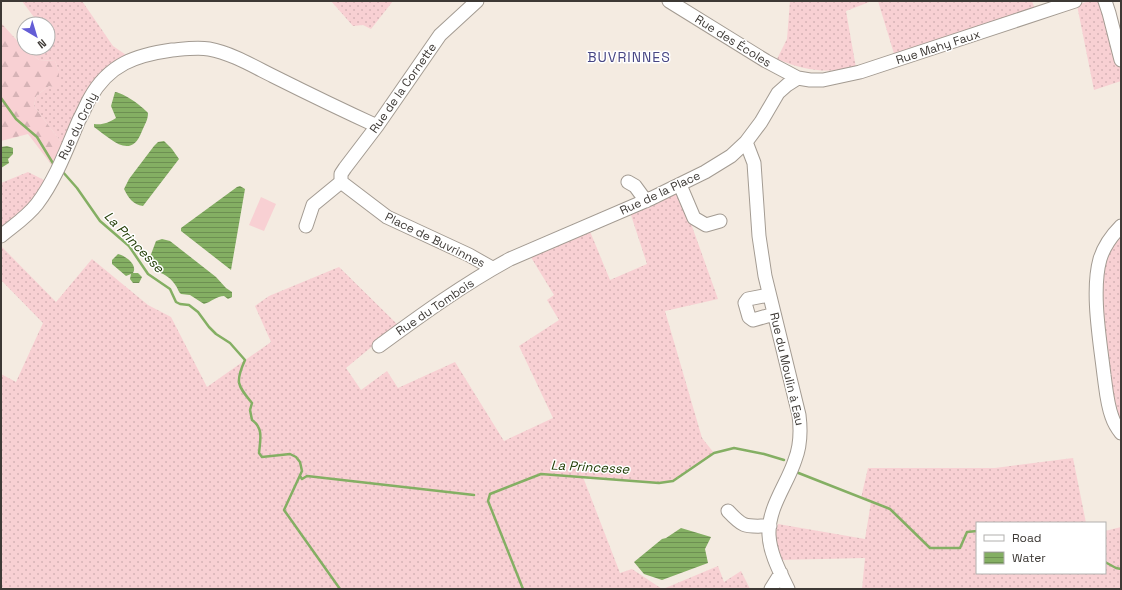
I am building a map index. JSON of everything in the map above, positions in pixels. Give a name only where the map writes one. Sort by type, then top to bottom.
[{"type":"street","name":"Rue de la Cornette","points":[[341,182],[341,174],[377,126],[440,35],[477,1]]},
{"type":"street","name":"Rue des Écoles","points":[[669,1],[766,62],[798,78]]},
{"type":"street","name":"Rue Mahy Faux","points":[[798,78],[823,80],[860,72],[1075,1]]},
{"type":"street","points":[[1105,1],[1121,60]]},
{"type":"street","name":"Rue du Croly","points":[[1,236],[29,213],[37,204],[55,174],[89,99],[98,86],[121,64],[134,58],[148,54],[194,48],[216,51],[243,62],[377,126]]},
{"type":"street","name":"Rue de la Place","points":[[492,268],[646,201],[680,185],[731,156],[746,142],[761,122],[778,93],[798,78]]},
{"type":"street","name":"Rue du Moulin à Eau","points":[[746,142],[754,164],[759,236],[765,276],[799,415],[801,429],[800,444],[795,461],[772,512],[770,526],[770,541],[774,558],[788,589]]},
{"type":"street","points":[[306,226],[313,205],[341,182]]},
{"type":"street","name":"Place de Buvrinnes","points":[[341,182],[387,217],[469,255],[492,268]]},
{"type":"street","points":[[628,182],[635,186],[646,201]]},
{"type":"street","points":[[680,185],[694,218],[706,225],[720,221]]},
{"type":"street","points":[[1121,226],[1110,239],[1102,254],[1097,274],[1096,295],[1107,398],[1111,416],[1121,433]]},
{"type":"street","name":"Rue du Tombois","points":[[379,346],[422,314],[492,268]]},
{"type":"street","points":[[769,295],[748,299],[745,303],[750,317],[753,320],[774,314]]},
{"type":"street","points":[[728,510],[739,522],[746,526],[770,526]]},
{"type":"street","points":[[771,589],[781,573]]},
{"type":"green space","points":[[22,1],[82,1],[113,46],[129,57],[118,63],[64,146],[34,106],[36,96],[49,86],[59,87],[59,71],[55,61],[39,60],[34,56],[56,56],[56,16],[33,16]]},
{"type":"green space","points":[[331,1],[393,1],[371,29],[363,25],[353,26]]},
{"type":"green space","points":[[790,1],[872,1],[846,11],[856,68],[825,71],[815,70],[777,59],[787,39]]},
{"type":"green space","points":[[878,1],[1032,1],[1035,9],[895,57]]},
{"type":"green space","points":[[1089,1],[1100,1],[1106,10],[1121,72],[1121,81],[1094,90],[1077,5]]},
{"type":"green space","points":[[1,23],[16,39],[16,56],[34,56],[39,60],[55,61],[59,71],[59,88],[49,86],[36,96],[34,106],[64,146],[54,168],[28,134],[1,141]]},
{"type":"green space","points":[[28,172],[48,182],[29,208],[1,231],[1,183]]},
{"type":"green space","points":[[679,190],[718,299],[665,311],[702,438],[714,453],[673,481],[659,483],[583,477],[620,573],[632,569],[662,589],[1,589],[1,374],[16,382],[43,323],[1,280],[1,246],[56,302],[92,259],[148,305],[171,317],[207,387],[271,342],[255,306],[269,296],[339,267],[398,325],[346,368],[361,390],[387,371],[398,388],[455,362],[504,441],[553,418],[519,346],[559,320],[547,300],[554,295],[529,254],[589,229],[610,280],[647,264],[630,212]]},
{"type":"green space","points":[[261,197],[276,204],[264,231],[249,225]]},
{"type":"green space","points":[[1121,229],[1121,429],[1111,408],[1100,274]]},
{"type":"green space","points":[[1073,458],[1086,522],[976,522],[976,574],[1106,574],[1106,531],[1121,527],[1121,589],[862,589],[865,558],[780,560],[775,533],[778,524],[865,539],[871,502],[861,498],[868,468],[995,468]]},
{"type":"green space","points":[[718,566],[724,582],[741,571],[750,589],[663,589]]},
{"type":"water","points":[[115,92],[133,100],[148,113],[147,120],[142,131],[132,145],[120,145],[94,127],[94,124],[105,123],[116,118],[111,106]]},
{"type":"water","points":[[164,141],[179,159],[143,206],[136,204],[129,198],[124,189],[129,179],[154,146],[158,142]]},
{"type":"water","points":[[7,146],[13,148],[13,154],[8,159],[9,163],[1,168],[1,147]]},
{"type":"water","points":[[240,186],[245,189],[231,270],[181,231],[181,228]]},
{"type":"water","points":[[162,239],[170,241],[216,277],[232,292],[232,297],[228,299],[221,296],[204,304],[190,295],[181,294],[174,283],[166,275],[158,272],[150,257],[156,241]]},
{"type":"water","points":[[118,254],[128,259],[133,264],[133,273],[138,273],[142,277],[139,283],[133,283],[130,279],[131,274],[126,276],[112,264],[112,260]]},
{"type":"water","points":[[681,528],[711,537],[705,549],[708,563],[662,580],[644,574],[634,562],[662,539]]},
{"type":"waterway","name":"La Princesse","points":[[1,98],[16,119],[37,137],[54,165]]},
{"type":"waterway","name":"La Princesse","points":[[62,171],[77,188],[100,221],[129,246],[148,274],[170,289],[176,302],[189,305],[198,312],[209,327],[216,334],[230,343],[245,360],[240,373],[239,383],[243,392],[252,403],[250,410],[252,420],[256,423],[260,431],[259,453],[262,457],[290,454],[296,457],[300,462],[302,471],[284,510],[340,589]]},
{"type":"waterway","name":"La Princesse","points":[[523,589],[488,501],[490,494],[541,474],[659,483],[673,481],[714,453],[734,448],[784,460]]},
{"type":"waterway","name":"La Princesse","points":[[796,472],[890,509],[930,548],[960,548],[967,532],[976,531]]},
{"type":"waterway","points":[[300,476],[302,479],[307,476],[474,495]]},
{"type":"waterway","name":"La Princesse","points":[[1106,563],[1121,569]]},
{"type":"district","name":"BUVRINNES","points":[[629,57]]}]
